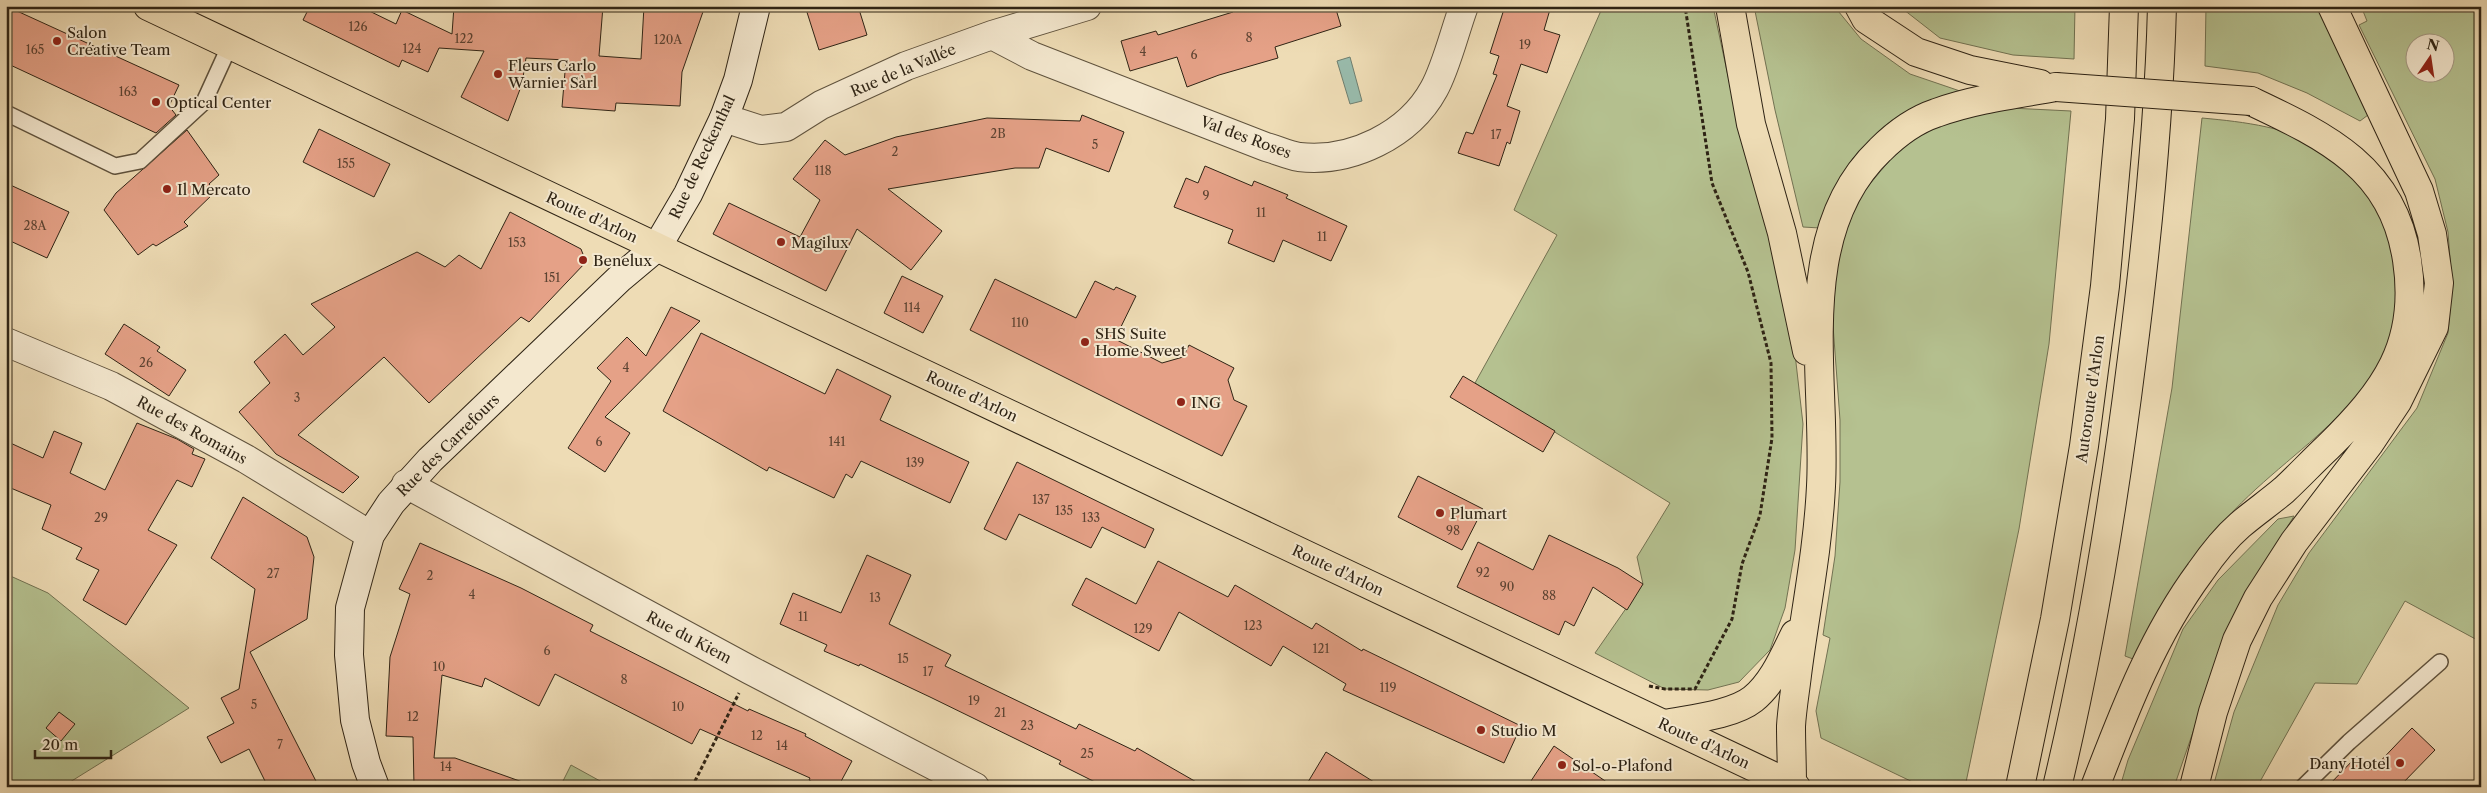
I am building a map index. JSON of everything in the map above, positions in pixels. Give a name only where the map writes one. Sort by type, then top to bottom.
[{"type":"main road","name":"Route d'Arlon","points":[[148,6],[1794,786]]},
{"type":"main road","points":[[1730,6],[1751,124],[1782,233],[1823,421]]},
{"type":"main road","points":[[1859,6],[1866,19],[1916,52],[1970,70],[2056,87],[2250,101],[2295,108],[2345,131],[2380,164],[2406,199],[2420,236],[2427,282],[2424,322],[2416,366]]},
{"type":"main road","name":"Autoroute d'Arlon","points":[[2020,787],[2056,619],[2084,446],[2106,286],[2120,120],[2124,6]]},
{"type":"main road","points":[[2057,787],[2092,626],[2120,454],[2141,286],[2160,75],[2162,6]]},
{"type":"main road","points":[[2194,787],[2216,703],[2237,640],[2258,598],[2294,542],[2397,402],[2434,327],[2439,284],[2432,234],[2419,192],[2332,6]]},
{"type":"main road","points":[[1794,786],[1791,725],[1804,615],[1816,556],[1821,486],[1823,421],[1819,313],[1827,243],[1841,202],[1864,165],[1896,135],[1934,113],[1986,99],[2056,87]]},
{"type":"main road","points":[[2095,787],[2132,691],[2167,622],[2200,571],[2238,527],[2284,489],[2351,424],[2378,392],[2398,360],[2409,322],[2411,284],[2404,241],[2391,206],[2374,181],[2368,173],[2336,145],[2250,101]]},
{"type":"main road","points":[[1665,724],[1731,710],[1753,699],[1778,669],[1804,615]]},
{"type":"street","name":"Rue de Reckenthal","points":[[657,247],[688,194],[724,118],[738,80],[756,6]]},
{"type":"street","name":"Rue de la Vallée","points":[[724,118],[761,130],[786,127],[821,105],[906,66],[992,35],[1087,6]]},
{"type":"street","name":"Val des Roses","points":[[992,35],[1032,56],[1266,147],[1299,156],[1334,156],[1363,148],[1394,133],[1418,112],[1435,88],[1464,6]]},
{"type":"street","name":"Rue des Carrefours","points":[[375,787],[366,763],[355,720],[349,655],[350,608],[370,534],[380,517],[406,484],[620,278],[657,247]]},
{"type":"street","name":"Rue des Romains","points":[[6,342],[111,386],[246,459],[370,534]]},
{"type":"street","name":"Rue du Kiem","points":[[406,484],[750,670],[975,787]]},
{"type":"lane","points":[[6,113],[115,166],[140,161],[204,102],[230,45]]},
{"type":"lane","points":[[2303,787],[2349,742],[2440,662]]},
{"type":"path","points":[[1641,684],[1665,689],[1695,689],[1732,619],[1742,564],[1760,515],[1772,438],[1771,363],[1748,272],[1712,183],[1684,6]]},
{"type":"path","points":[[692,787],[750,670]]},
{"type":"green space","points":[[1603,6],[1713,6],[1740,132],[1770,234],[1795,354],[1803,424],[1795,550],[1785,608],[1770,650],[1739,682],[1708,690],[1665,689],[1595,653],[1643,584],[1637,557],[1670,503],[1475,383],[1557,235],[1514,210]]},
{"type":"green space","points":[[1754,6],[1834,6],[1861,39],[1910,74],[1960,91],[1894,121],[1853,158],[1820,228],[1803,227],[1775,110]]},
{"type":"green space","points":[[1899,6],[2075,6],[2074,59],[2013,55],[1940,38]]},
{"type":"green space","points":[[2206,6],[2320,6],[2368,115],[2360,121],[2307,93],[2258,73],[2205,66]]},
{"type":"green space","points":[[2361,6],[2481,6],[2481,642],[2405,601],[2357,684],[2315,683],[2257,787],[2213,787],[2234,712],[2278,605],[2309,553],[2417,408],[2448,333],[2452,285],[2448,232],[2435,179],[2359,25],[2367,21]]},
{"type":"green space","points":[[2010,108],[2071,111],[2049,344],[2019,529],[1965,787],[1923,787],[1821,738],[1816,711],[1830,638],[1823,635],[1835,556],[1840,482],[1840,420],[1832,312],[1838,245],[1851,207],[1903,144],[1940,122]]},
{"type":"green space","points":[[2202,118],[2234,121],[2282,131],[2312,142],[2333,155],[2372,201],[2384,224],[2394,265],[2396,308],[2387,346],[2370,379],[2346,409],[2256,489],[2228,517],[2200,550],[2187,567],[2133,659],[2125,656],[2172,388]]},
{"type":"green space","points":[[2294,516],[2249,590],[2202,706],[2174,787],[2120,787],[2128,760],[2183,629],[2218,580],[2278,519]]},
{"type":"green space","points":[[6,574],[48,593],[189,708],[62,787],[6,787]]},
{"type":"green space","points":[[571,765],[611,787],[560,787]]},
{"type":"shaded area","points":[[1350,57],[1362,101],[1350,104],[1337,61]]},
{"type":"building","points":[[6,6],[179,85],[169,106],[176,115],[156,133],[6,63]]},
{"type":"building","points":[[310,6],[359,6],[396,24],[402,10],[452,34],[454,6],[603,6],[599,56],[641,59],[644,6],[705,6],[682,72],[680,106],[616,103],[615,111],[562,107],[566,60],[526,58],[522,84],[508,121],[461,97],[484,51],[439,48],[428,72],[402,60],[399,67],[303,20]]},
{"type":"building","points":[[805,6],[858,6],[867,35],[819,50]]},
{"type":"building","points":[[1232,6],[1335,6],[1341,26],[1275,47],[1278,58],[1219,75],[1187,87],[1177,57],[1130,71],[1121,41],[1156,31],[1158,35],[1233,12]]},
{"type":"building","points":[[1505,6],[1551,6],[1544,30],[1560,35],[1547,73],[1521,64],[1507,106],[1520,111],[1510,144],[1507,142],[1499,166],[1458,153],[1466,132],[1473,134],[1497,75],[1493,74],[1499,56],[1490,53]]},
{"type":"building","points":[[1082,115],[1124,132],[1109,172],[1046,148],[1039,168],[1015,168],[888,189],[942,231],[911,270],[857,229],[826,291],[713,234],[729,203],[800,237],[820,200],[793,179],[825,140],[845,155],[896,137],[987,118],[1080,121]]},
{"type":"building","points":[[319,129],[390,164],[374,197],[303,162]]},
{"type":"building","name":"Il Mercato","points":[[187,130],[219,175],[209,184],[215,192],[184,222],[188,226],[156,246],[153,244],[138,255],[104,210],[116,193]]},
{"type":"building","points":[[1205,166],[1252,186],[1254,181],[1288,195],[1286,198],[1347,226],[1331,261],[1283,240],[1274,262],[1228,243],[1233,230],[1174,207],[1186,178],[1198,183]]},
{"type":"building","points":[[6,183],[69,212],[47,258],[6,239]]},
{"type":"building","points":[[510,212],[581,249],[586,262],[529,322],[521,317],[429,403],[384,357],[298,435],[359,477],[343,493],[276,454],[239,412],[270,383],[254,362],[285,334],[303,355],[335,327],[311,304],[417,252],[445,267],[459,255],[481,269]]},
{"type":"building","points":[[902,276],[943,296],[923,333],[884,313]]},
{"type":"building","points":[[995,279],[1076,318],[1095,281],[1114,290],[1116,287],[1136,296],[1115,339],[1162,363],[1183,357],[1189,345],[1234,368],[1228,380],[1234,400],[1247,406],[1222,456],[970,330]]},
{"type":"building","points":[[671,307],[700,321],[605,417],[630,433],[605,472],[568,448],[611,381],[597,368],[627,337],[646,356]]},
{"type":"building","points":[[124,324],[160,347],[157,351],[186,370],[169,396],[105,354]]},
{"type":"building","points":[[701,333],[825,394],[837,369],[891,396],[880,420],[969,462],[950,503],[861,461],[852,478],[846,474],[834,498],[769,467],[767,471],[663,411]]},
{"type":"building","points":[[1463,376],[1555,431],[1543,452],[1450,397]]},
{"type":"building","points":[[137,423],[177,439],[194,449],[192,454],[205,459],[192,487],[177,480],[148,530],[177,545],[126,625],[83,600],[99,570],[76,559],[82,548],[42,529],[51,505],[6,486],[6,441],[43,458],[54,431],[82,443],[70,473],[105,490]]},
{"type":"building","points":[[1017,462],[1154,529],[1145,548],[1102,527],[1091,548],[1019,514],[1006,540],[984,529]]},
{"type":"building","name":"Plumart","points":[[1418,476],[1483,509],[1462,550],[1398,517]]},
{"type":"building","points":[[243,497],[307,537],[314,557],[307,619],[250,652],[319,787],[268,787],[249,749],[221,763],[207,737],[234,723],[221,698],[239,689],[255,589],[211,558]]},
{"type":"building","points":[[1549,535],[1618,568],[1643,584],[1627,610],[1593,587],[1574,626],[1565,621],[1559,635],[1457,587],[1478,542],[1533,570]]},
{"type":"building","points":[[420,543],[521,588],[593,625],[590,631],[748,711],[749,709],[806,734],[805,736],[852,761],[838,787],[821,787],[809,780],[810,778],[700,729],[692,744],[555,674],[539,706],[485,678],[482,687],[442,675],[434,758],[455,758],[528,784],[528,787],[414,786],[413,737],[386,736],[390,657],[410,594],[399,589]]},
{"type":"building","points":[[867,555],[911,575],[889,624],[951,655],[945,666],[1076,729],[1079,724],[1135,751],[1137,748],[1205,787],[1105,787],[1059,764],[1061,761],[930,697],[860,664],[859,666],[824,651],[827,645],[780,624],[793,593],[841,613]]},
{"type":"building","points":[[1158,561],[1228,597],[1235,585],[1312,629],[1316,623],[1362,651],[1363,649],[1521,726],[1504,763],[1343,690],[1346,684],[1283,646],[1271,666],[1179,612],[1159,651],[1072,605],[1086,578],[1136,604]]},
{"type":"building","points":[[59,712],[75,724],[61,741],[46,728]]},
{"type":"building","name":"Dany Hotel","points":[[2412,728],[2435,750],[2399,787],[2327,787],[2357,756],[2372,770]]},
{"type":"building","name":"Sol-o-Plafond","points":[[1554,746],[1614,787],[1527,787]]},
{"type":"building","points":[[1326,752],[1382,787],[1305,787]]},
{"type":"place","name":"Salon Créative Team","points":[[57,41]]},
{"type":"place","name":"Fleurs Carlo Warnier Sàrl","points":[[498,74]]},
{"type":"place","name":"Optical Center","points":[[156,102]]},
{"type":"place","name":"Il Mercato","points":[[167,189]]},
{"type":"place","name":"Magilux","points":[[781,242]]},
{"type":"place","name":"Benelux","points":[[583,260]]},
{"type":"place","name":"SHS Suite Home Sweet","points":[[1085,342]]},
{"type":"place","name":"ING","points":[[1181,402]]},
{"type":"place","name":"Plumart","points":[[1440,513]]},
{"type":"place","name":"Studio M","points":[[1481,730]]},
{"type":"place","name":"Dany Hotel","points":[[2400,763]]},
{"type":"place","name":"Sol-o-Plafond","points":[[1562,765]]}]
